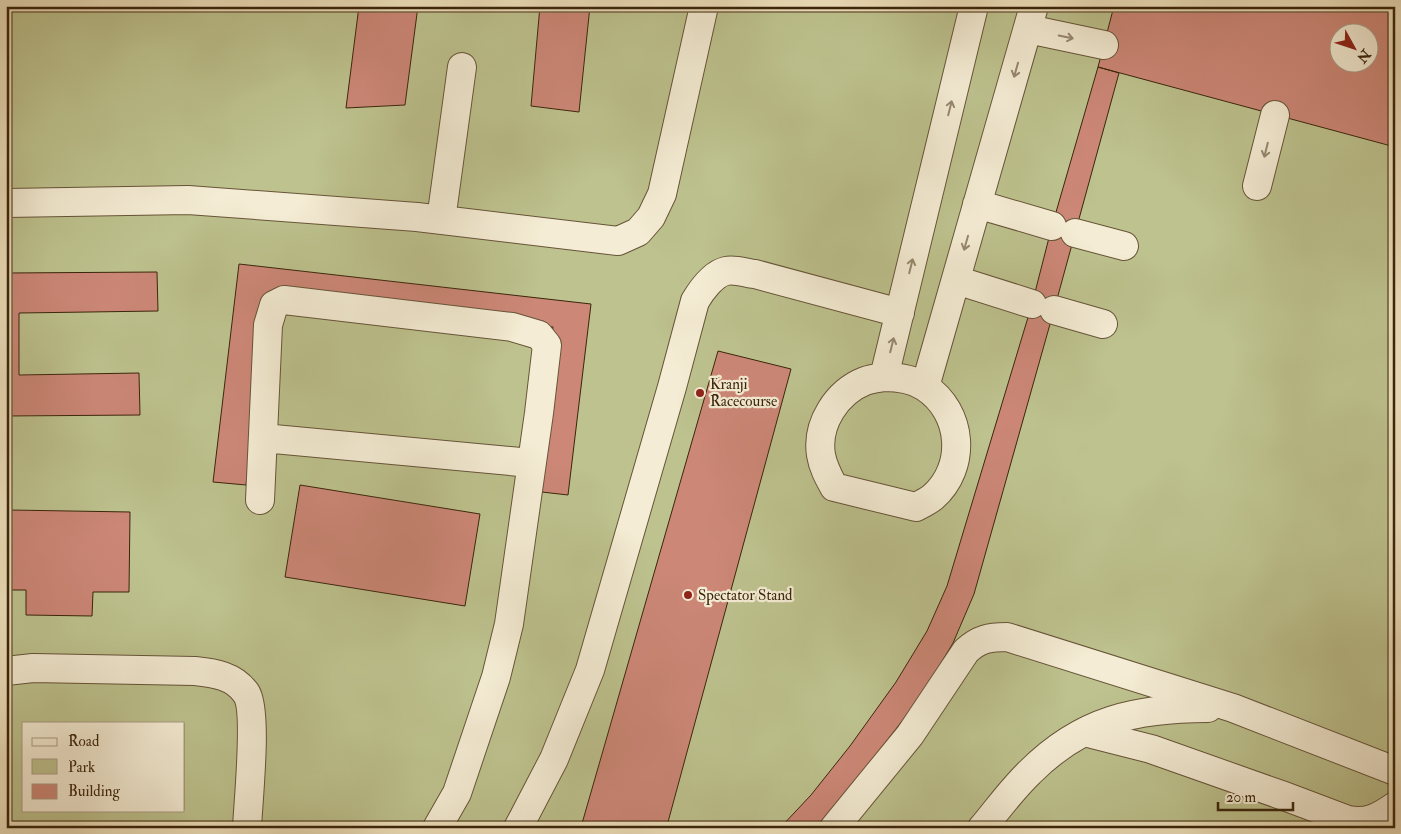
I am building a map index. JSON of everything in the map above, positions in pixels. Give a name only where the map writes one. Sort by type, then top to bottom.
[{"type":"street","points":[[6,204],[188,200],[442,220],[618,240],[638,232],[651,217],[662,194],[704,6]]},
{"type":"street","points":[[884,377],[974,6]]},
{"type":"street","points":[[925,387],[1031,18],[1104,45]]},
{"type":"street","points":[[442,220],[462,67]]},
{"type":"street","points":[[1257,186],[1275,115]]},
{"type":"street","points":[[977,204],[1124,246]]},
{"type":"street","points":[[518,828],[554,758],[590,670],[695,302],[701,291],[713,279],[725,271],[746,272],[900,314]]},
{"type":"street","points":[[956,280],[1103,324]]},
{"type":"street","points":[[260,500],[268,325],[274,305],[284,300],[512,327],[539,335],[547,345],[509,624],[496,677],[457,793],[437,828]]},
{"type":"street","points":[[884,377],[898,377],[925,387],[939,399],[949,414],[955,431],[956,450],[953,467],[944,484],[932,498],[916,508],[834,487],[825,471],[820,453],[821,434],[826,417],[836,401],[850,389],[866,380],[884,377]]},
{"type":"street","points":[[263,438],[531,463]]},
{"type":"street","points":[[834,828],[910,734],[966,651],[975,643],[991,637],[1007,637],[1233,708],[1395,771]]},
{"type":"street","points":[[6,671],[33,668],[195,671],[218,674],[236,682],[247,694],[251,708],[252,730],[247,828]]},
{"type":"street","points":[[982,828],[1029,773],[1055,750],[1084,732],[1107,721],[1137,713],[1169,709],[1233,708]]},
{"type":"street","points":[[1084,732],[1151,749],[1359,823],[1370,821],[1395,806]]},
{"type":"green space","name":"Kranji Racecourse","points":[[6,6],[1395,6],[1395,828],[6,828]]},
{"type":"building","points":[[359,6],[418,6],[405,105],[346,108]]},
{"type":"building","points":[[540,6],[590,6],[579,112],[531,106]]},
{"type":"building","points":[[1114,6],[1395,6],[1395,147],[1098,67]]},
{"type":"building","points":[[1098,67],[1119,73],[974,594],[953,643],[920,698],[833,810],[816,828],[780,828],[811,795],[850,746],[896,682],[927,631],[947,586],[1032,304],[1052,226]]},
{"type":"building","points":[[239,264],[591,304],[568,495],[533,491],[553,327],[269,295],[246,485],[213,482]]},
{"type":"building","points":[[157,272],[158,311],[19,313],[19,375],[139,373],[140,415],[6,416],[6,273]]},
{"type":"building","name":"Spectator Stand","points":[[718,351],[791,369],[668,822],[672,828],[580,828],[581,827]]},
{"type":"building","points":[[300,485],[480,514],[465,606],[285,577]]},
{"type":"building","points":[[10,510],[130,512],[129,592],[93,592],[92,616],[26,615],[26,590],[8,590]]},
{"type":"place","name":"Kranji Racecourse","points":[[700,393]]},
{"type":"place","name":"Spectator Stand","points":[[688,595]]}]
